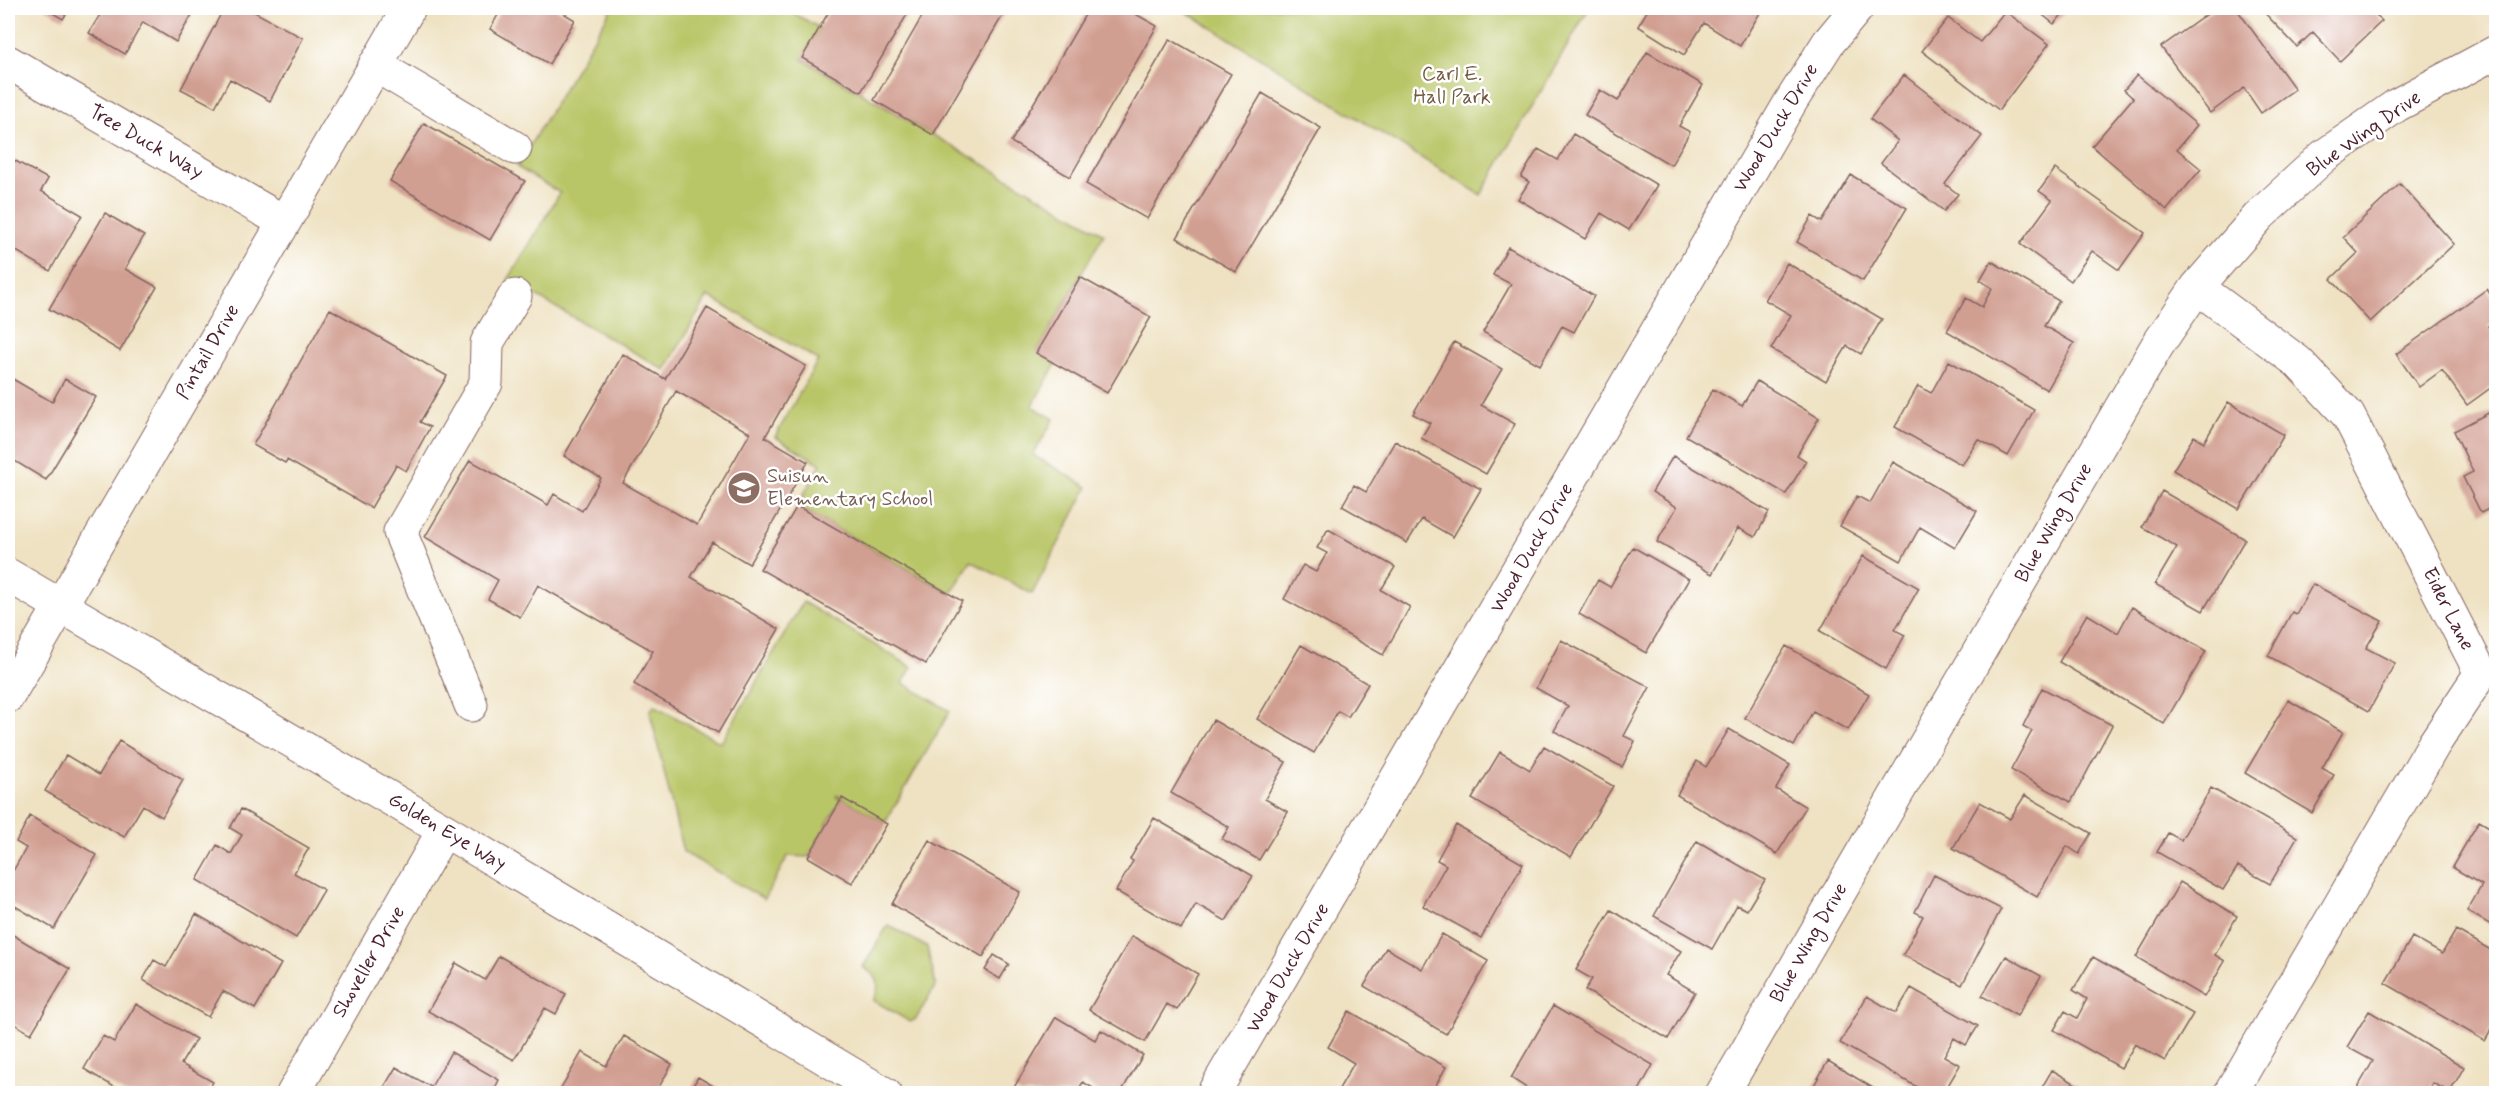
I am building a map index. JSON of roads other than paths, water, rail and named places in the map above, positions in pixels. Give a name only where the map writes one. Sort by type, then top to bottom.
[{"type":"street","name":"Pintail Drive","points":[[8,696],[409,8]]},
{"type":"street","name":"Wood Duck Drive","points":[[1213,1094],[1790,103],[1828,43],[1857,8]]},
{"type":"street","name":"Blue Wing Drive","points":[[1722,1094],[2157,346],[2197,287],[2260,215],[2324,156],[2397,105],[2496,52]]},
{"type":"street","name":"Tree Duck Way","points":[[8,62],[284,222]]},
{"type":"street","points":[[375,66],[515,148]]},
{"type":"street","name":"Eider Lane","points":[[2197,287],[2298,362],[2348,415],[2481,673],[2434,744],[2230,1094]]},
{"type":"street","points":[[471,705],[400,532],[486,383],[487,343],[514,296]]},
{"type":"street","name":"Golden Eye Way","points":[[8,575],[444,830],[885,1094]]},
{"type":"street","name":"Shoveller Drive","points":[[293,1094],[444,830]]},
{"type":"place","name":"Suisun Elementary School","points":[[744,488]]},
{"type":"park label","name":"Carl E. Hall Park","points":[[1452,86]]}]
